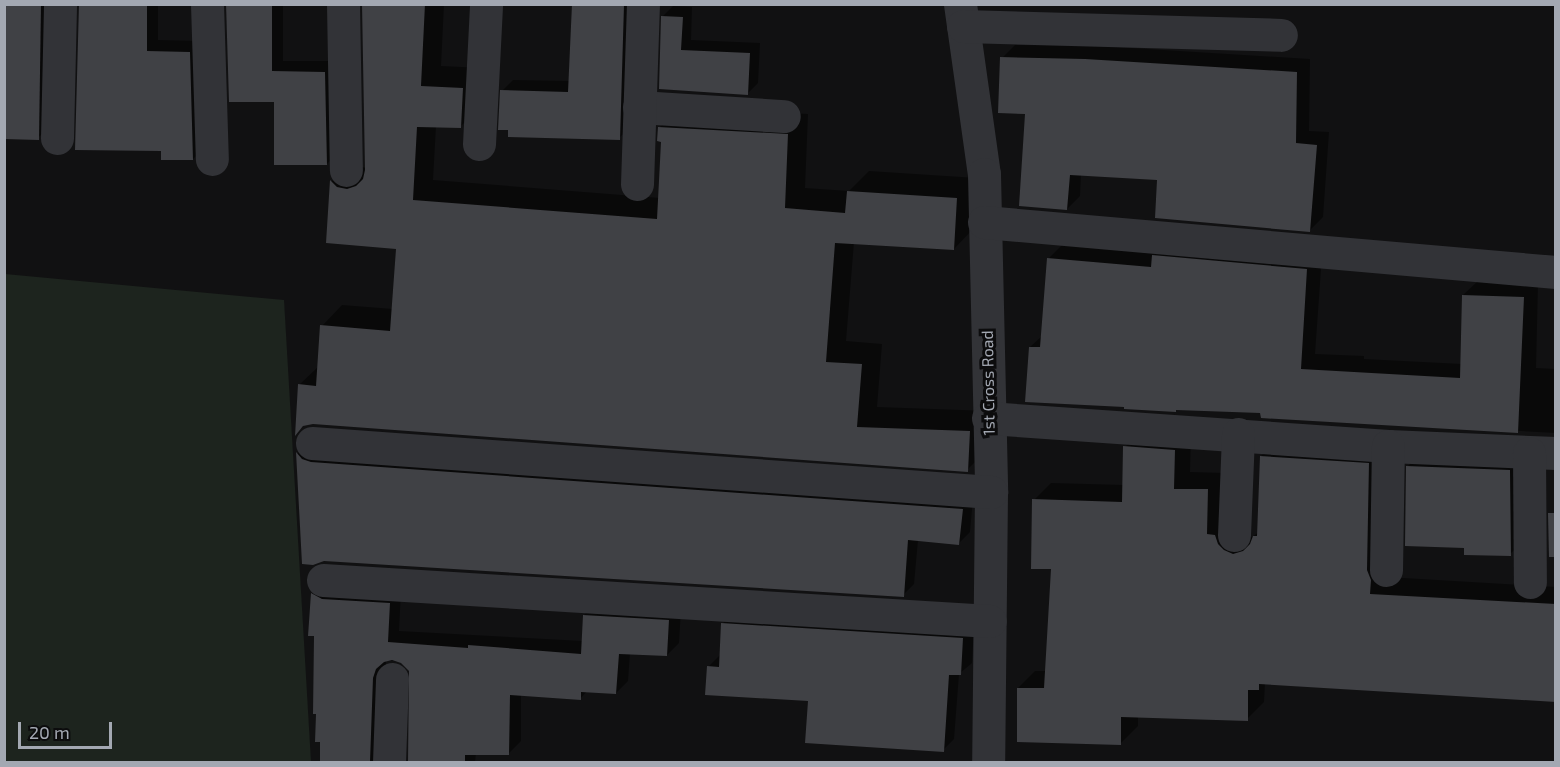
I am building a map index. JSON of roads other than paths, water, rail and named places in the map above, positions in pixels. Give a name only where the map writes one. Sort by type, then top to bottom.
[{"type":"street","points":[[57,138],[60,4]]},
{"type":"street","points":[[207,4],[212,159]]},
{"type":"street","points":[[344,4],[346,170]]},
{"type":"street","points":[[479,144],[486,4]]},
{"type":"street","points":[[637,183],[643,4]]},
{"type":"street","points":[[961,15],[1157,18],[1281,35]]},
{"type":"street","name":"1st Cross Road","points":[[961,15],[984,174],[991,492],[988,762]]},
{"type":"street","points":[[639,107],[784,116]]},
{"type":"street","points":[[984,222],[1556,272]]},
{"type":"street","points":[[988,418],[1388,446],[1542,453],[1530,582]]},
{"type":"street","points":[[1234,535],[1238,434]]},
{"type":"street","points":[[312,442],[991,492]]},
{"type":"street","points":[[1386,570],[1388,446]]},
{"type":"street","points":[[322,580],[990,621]]},
{"type":"street","points":[[389,762],[392,679]]}]
